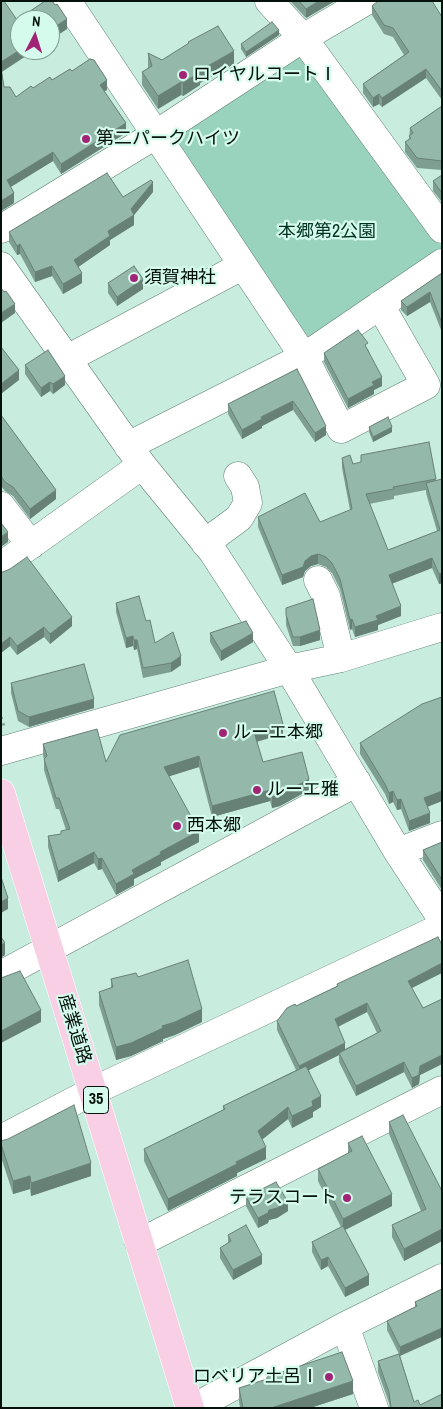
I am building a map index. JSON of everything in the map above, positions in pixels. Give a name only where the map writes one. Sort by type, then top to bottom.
[{"type":"main road","name":"産業道路","points":[[1,793],[191,1408]]},
{"type":"street","points":[[67,1],[304,357],[341,429],[426,385],[380,306]]},
{"type":"street","points":[[269,1],[303,38],[442,229]]},
{"type":"street","points":[[1,229],[155,135],[303,38],[366,1]]},
{"type":"street","points":[[1,566],[31,545],[135,455],[304,357],[442,264]]},
{"type":"street","points":[[1,266],[135,455],[205,542],[289,669],[398,852],[442,919]]},
{"type":"street","points":[[67,359],[242,266]]},
{"type":"street","points":[[205,542],[239,518],[248,503],[246,487],[238,476]]},
{"type":"street","points":[[1,506],[31,545]]},
{"type":"street","points":[[318,580],[326,596],[341,658]]},
{"type":"street","points":[[1,751],[289,669],[439,636]]},
{"type":"street","points":[[1,975],[357,782]]},
{"type":"street","points":[[398,852],[442,834]]},
{"type":"street","points":[[1,1138],[93,1091],[442,927]]},
{"type":"street","points":[[139,1242],[442,1090]]},
{"type":"street","points":[[191,1408],[345,1326],[442,1278]]},
{"type":"street","points":[[345,1326],[374,1408]]},
{"type":"green space","name":"本郷第2公園","points":[[292,57],[300,57],[442,247],[441,254],[311,344],[170,130]]},
{"type":"building","points":[[1,1],[4,1],[10,10],[10,56],[1,62]]},
{"type":"building","points":[[45,1],[52,1],[55,5],[57,4],[67,19],[60,24],[60,10],[32,10]]},
{"type":"building","points":[[299,1],[319,1],[306,9]]},
{"type":"building","points":[[378,1],[432,1],[442,17],[442,91],[426,69],[382,98],[379,94],[373,98],[363,84],[409,52],[393,28],[384,25],[372,6]]},
{"type":"building","points":[[272,22],[279,30],[246,52],[241,44]]},
{"type":"building","points":[[218,26],[234,51],[199,71],[183,83],[181,82],[158,96],[142,72],[152,66],[148,53],[162,60],[188,42]]},
{"type":"building","points":[[90,59],[94,60],[107,80],[100,85],[126,123],[61,164],[53,152],[7,180],[14,193],[1,201],[1,68],[4,87],[10,87],[16,97],[31,86],[33,88],[50,77],[52,80],[70,69],[72,71]]},
{"type":"building","points":[[442,106],[442,161],[417,158],[405,142],[411,138],[409,136],[413,133],[410,128]]},
{"type":"building","points":[[107,173],[123,197],[151,180],[153,182],[131,209],[134,215],[108,231],[110,236],[74,260],[82,273],[63,284],[52,266],[35,272],[20,244],[17,246],[9,232]]},
{"type":"building","points":[[442,175],[442,193],[433,181]]},
{"type":"building","points":[[134,266],[143,279],[117,297],[108,283]]},
{"type":"building","points":[[442,273],[442,321],[430,292],[407,307],[401,301]]},
{"type":"building","points":[[1,288],[4,292],[6,291],[15,304],[1,313]]},
{"type":"building","points":[[358,330],[368,343],[365,345],[382,377],[372,382],[374,385],[348,399],[324,353]]},
{"type":"building","points":[[1,347],[19,370],[1,384]]},
{"type":"building","points":[[48,350],[65,376],[53,384],[50,382],[41,388],[25,365]]},
{"type":"building","points":[[297,369],[326,426],[315,433],[293,401],[261,417],[262,419],[242,430],[228,404]]},
{"type":"building","points":[[1,415],[56,490],[30,509],[13,487],[5,482],[1,476]]},
{"type":"building","points":[[388,417],[392,427],[373,437],[369,427]]},
{"type":"building","points":[[429,442],[436,479],[366,494],[388,550],[440,530],[426,483],[442,479],[442,573],[439,574],[432,558],[389,575],[401,606],[376,616],[378,620],[355,627],[352,619],[350,620],[340,579],[332,563],[326,557],[318,554],[311,556],[305,561],[303,567],[282,575],[258,517],[305,493],[320,522],[352,509],[342,458],[350,455],[353,464],[361,462],[361,455]]},
{"type":"building","points":[[1,523],[8,532],[1,537]]},
{"type":"building","points":[[27,557],[72,617],[50,634],[44,627],[17,646],[10,637],[1,644],[1,572],[10,569]]},
{"type":"building","points":[[139,596],[146,621],[150,620],[155,643],[173,632],[181,656],[171,663],[143,668],[137,640],[134,640],[133,636],[126,638],[116,603]]},
{"type":"building","points":[[313,599],[320,630],[300,637],[293,637],[286,615],[286,608]]},
{"type":"building","points":[[246,621],[253,633],[221,651],[210,633]]},
{"type":"building","points":[[84,664],[94,699],[29,717],[18,711],[11,683]]},
{"type":"building","points":[[274,691],[283,724],[254,732],[263,762],[302,752],[309,779],[280,795],[272,797],[270,790],[212,806],[199,756],[164,767],[199,831],[160,852],[161,854],[132,870],[134,874],[116,884],[102,858],[98,859],[94,852],[58,871],[48,836],[61,834],[61,831],[70,829],[59,798],[56,798],[44,759],[47,756],[43,744],[97,729],[106,762],[120,735]]},
{"type":"building","points":[[442,697],[442,791],[424,798],[430,813],[409,821],[401,799],[397,800],[393,791],[389,793],[360,743],[422,704]]},
{"type":"building","points":[[442,842],[442,880],[423,850]]},
{"type":"building","points":[[1,877],[8,898],[1,902]]},
{"type":"building","points":[[1,937],[5,943],[1,945]]},
{"type":"building","points":[[438,937],[442,945],[442,963],[408,981],[423,1008],[442,999],[442,1055],[420,1066],[419,1075],[412,1078],[404,1062],[356,1086],[339,1053],[381,1031],[367,1003],[335,1019],[345,1043],[299,1066],[277,1021],[287,1008],[295,1004],[296,1006],[338,986],[337,984]]},
{"type":"building","points":[[188,960],[202,1009],[162,1026],[163,1028],[131,1043],[116,1047],[99,992],[113,987],[111,979],[136,973],[138,977]]},
{"type":"building","points":[[20,971],[41,1010],[1,1031],[1,978]]},
{"type":"building","points":[[306,1066],[321,1096],[312,1101],[313,1106],[292,1116],[288,1107],[258,1131],[266,1147],[168,1199],[144,1149],[225,1109],[223,1106]]},
{"type":"building","points":[[74,1105],[91,1163],[31,1183],[30,1176],[13,1181],[1,1141]]},
{"type":"building","points":[[403,1115],[442,1191],[442,1229],[404,1249],[392,1225],[426,1209],[389,1122]]},
{"type":"building","points":[[362,1136],[392,1194],[343,1219],[318,1169],[352,1151],[348,1143]]},
{"type":"building","points":[[276,1182],[288,1202],[269,1210],[268,1213],[258,1218],[246,1197]]},
{"type":"building","points":[[246,1225],[262,1255],[233,1270],[220,1248],[231,1241],[228,1235]]},
{"type":"building","points":[[343,1226],[369,1275],[345,1288],[328,1257],[321,1260],[312,1242]]},
{"type":"building","points":[[442,1289],[442,1328],[400,1347],[387,1321],[417,1306],[415,1302]]},
{"type":"building","points":[[342,1352],[353,1381],[271,1408],[243,1408],[239,1388]]},
{"type":"building","points":[[399,1354],[414,1402],[418,1400],[420,1405],[442,1394],[442,1408],[391,1408],[389,1392],[378,1361]]},
{"type":"place","name":"ロイヤルコートⅠ","points":[[183,75]]},
{"type":"place","name":"第二パークハイツ","points":[[86,139]]},
{"type":"place","name":"須賀神社","points":[[134,278]]},
{"type":"place","name":"ルーエ本郷","points":[[223,733]]},
{"type":"place","name":"ルーエ雅","points":[[257,790]]},
{"type":"place","name":"西本郷","points":[[177,826]]},
{"type":"place","name":"テラスコート","points":[[347,1198]]},
{"type":"place","name":"ロベリア土呂Ⅰ","points":[[329,1377]]}]
